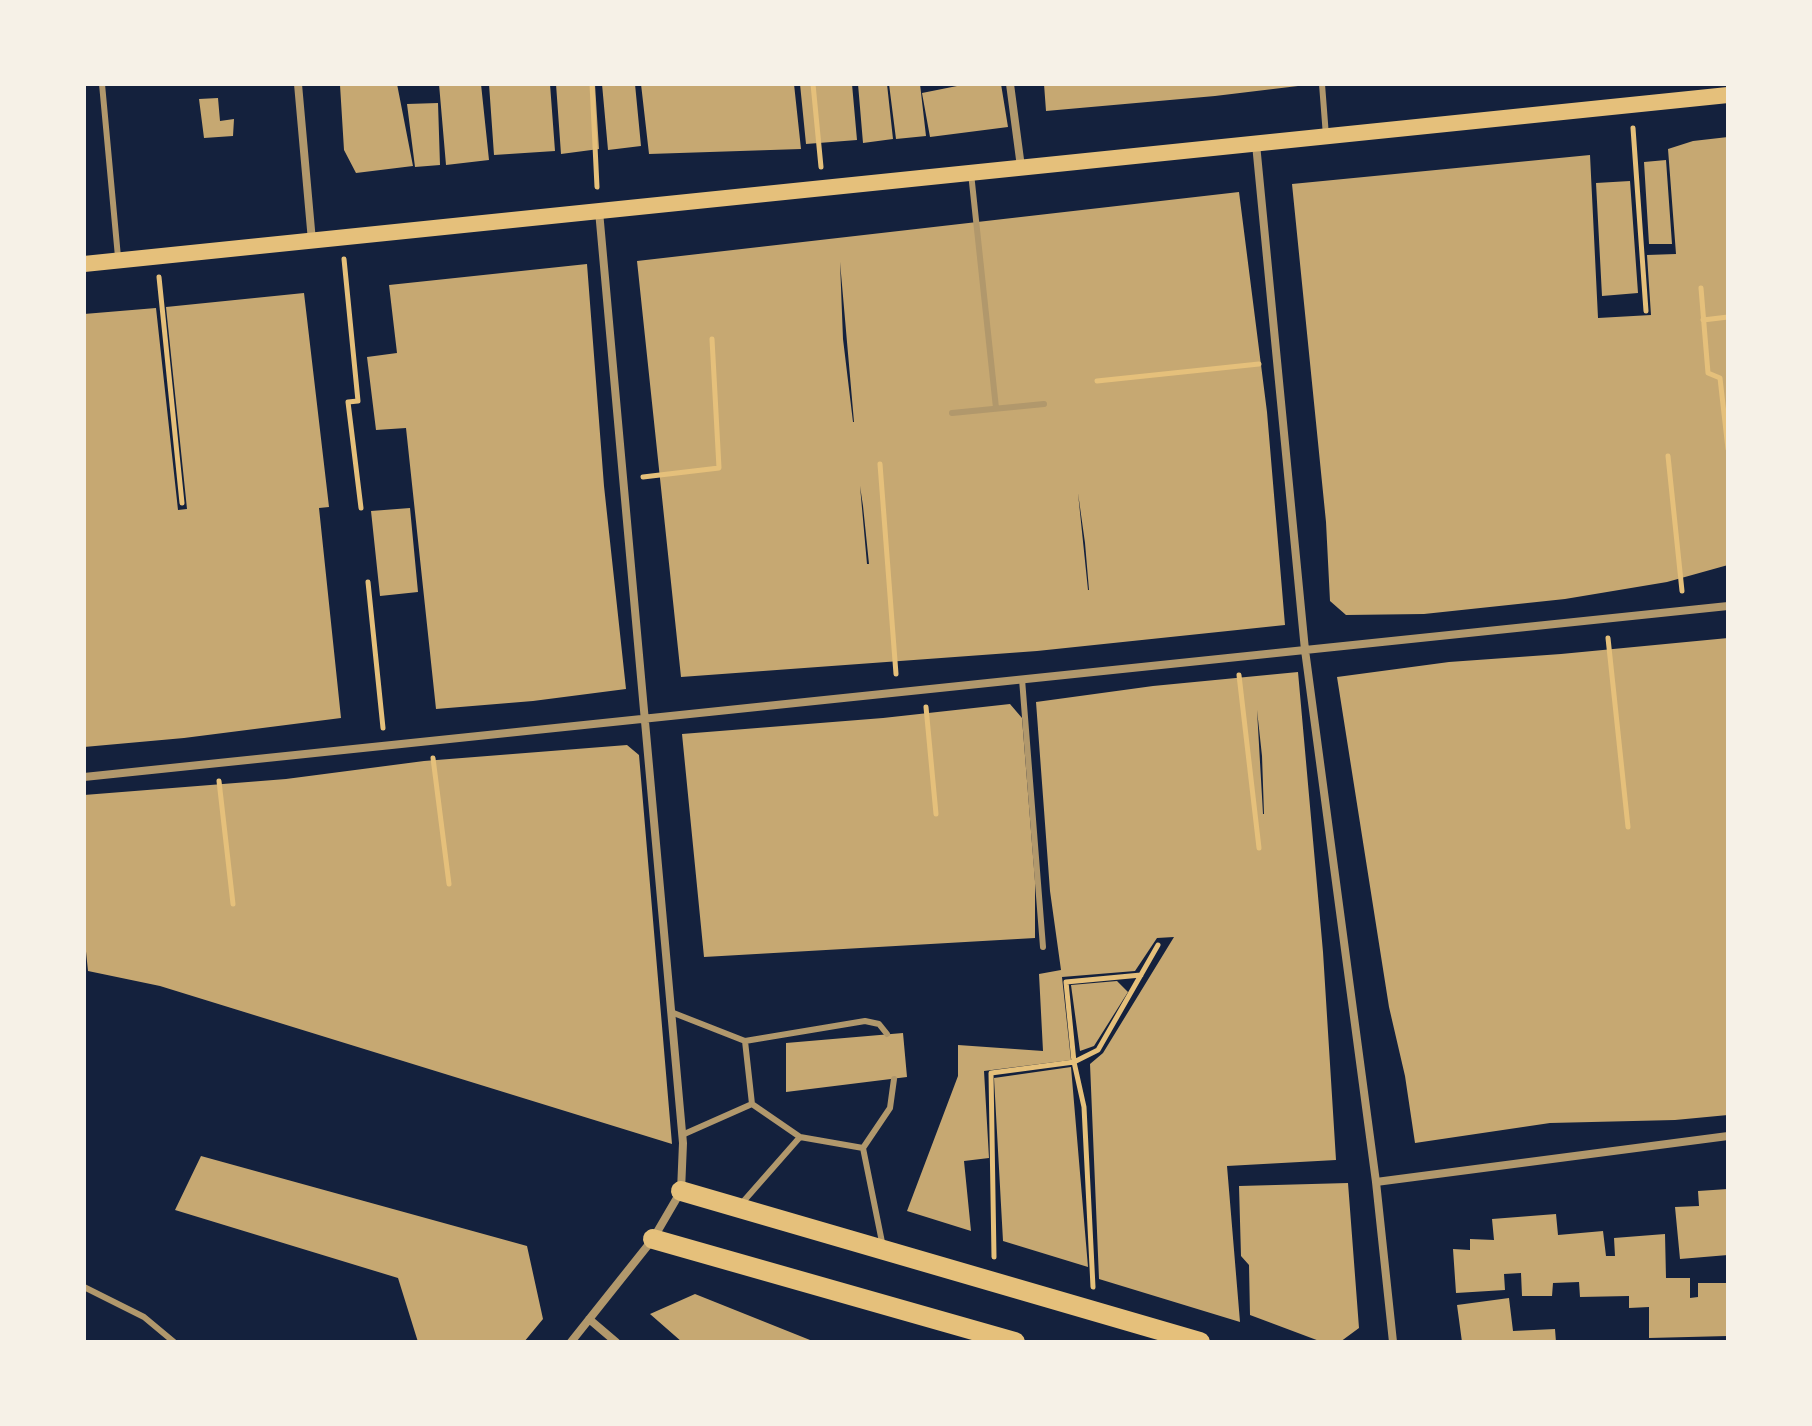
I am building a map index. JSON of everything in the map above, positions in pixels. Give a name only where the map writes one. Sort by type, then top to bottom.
[{"type":"main road","points":[[84,264],[1631,105],[1723,91]]},
{"type":"main road","points":[[681,1191],[1200,1342]]},
{"type":"main road","points":[[653,1239],[1015,1342]]},
{"type":"street","points":[[298,84],[312,241]]},
{"type":"street","points":[[1010,84],[1021,168]]},
{"type":"street","points":[[1256,144],[1305,650],[1376,1182],[1393,1342]]},
{"type":"street","points":[[571,1342],[653,1239],[681,1191],[682,1135],[599,211]]},
{"type":"street","points":[[84,777],[1728,606]]},
{"type":"street","points":[[1376,1182],[1728,1136]]},
{"type":"street","points":[[589,1319],[616,1342]]},
{"type":"lane","points":[[102,84],[118,261]]},
{"type":"lane","points":[[1322,84],[1326,136]]},
{"type":"lane","points":[[971,172],[996,408]]},
{"type":"lane","points":[[952,413],[1044,404]]},
{"type":"lane","points":[[1022,679],[1043,947]]},
{"type":"lane","points":[[671,1012],[745,1041],[865,1021],[879,1024],[887,1034]]},
{"type":"lane","points":[[745,1041],[752,1104],[800,1137],[863,1148]]},
{"type":"lane","points":[[884,1250],[863,1148],[890,1108],[894,1079]]},
{"type":"lane","points":[[682,1135],[752,1104]]},
{"type":"lane","points":[[737,1208],[800,1137]]},
{"type":"lane","points":[[84,1287],[144,1317],[174,1342]]},
{"type":"path","points":[[592,84],[599,211]]},
{"type":"path","points":[[813,84],[823,188]]},
{"type":"path","points":[[1631,105],[1646,311]]},
{"type":"path","points":[[341,238],[358,401],[348,402],[361,508]]},
{"type":"path","points":[[157,256],[182,503]]},
{"type":"path","points":[[1701,288],[1708,373],[1720,378],[1728,449]]},
{"type":"path","points":[[1703,320],[1728,317]]},
{"type":"path","points":[[623,479],[719,468],[712,339]]},
{"type":"path","points":[[1097,381],[1277,362]]},
{"type":"path","points":[[1668,456],[1684,610]]},
{"type":"path","points":[[880,464],[898,692]]},
{"type":"path","points":[[368,582],[384,746]]},
{"type":"path","points":[[1606,618],[1628,827]]},
{"type":"path","points":[[1237,657],[1259,848]]},
{"type":"path","points":[[925,689],[936,814]]},
{"type":"path","points":[[431,741],[449,884]]},
{"type":"path","points":[[217,763],[233,904]]},
{"type":"path","points":[[995,1283],[991,1073],[1074,1062],[1098,1050],[1158,945]]},
{"type":"path","points":[[1094,1312],[1084,1107],[1074,1062],[1066,982],[1142,974]]},
{"type":"building","points":[[397,84],[413,166],[356,173],[344,150],[340,85]]},
{"type":"building","points":[[439,84],[481,84],[489,160],[446,165]]},
{"type":"building","points":[[489,84],[550,84],[555,151],[494,155]]},
{"type":"building","points":[[556,84],[595,84],[599,149],[561,154]]},
{"type":"building","points":[[602,84],[635,84],[641,146],[608,150]]},
{"type":"building","points":[[641,84],[794,84],[801,149],[649,154]]},
{"type":"building","points":[[800,84],[852,84],[857,140],[806,144]]},
{"type":"building","points":[[858,84],[887,84],[893,139],[863,143]]},
{"type":"building","points":[[889,84],[920,84],[926,136],[896,139]]},
{"type":"building","points":[[967,84],[1001,84],[1008,127],[930,137],[922,93]]},
{"type":"building","points":[[1044,84],[1298,84],[1298,86],[1046,111]]},
{"type":"building","points":[[218,98],[220,121],[234,119],[233,136],[204,138],[199,99]]},
{"type":"building","points":[[438,103],[440,165],[415,167],[407,104]]},
{"type":"building","points":[[1728,137],[1728,565],[1667,582],[1565,599],[1424,614],[1346,615],[1330,601],[1326,522],[1292,184],[1590,155],[1598,318],[1651,315],[1647,255],[1676,254],[1668,149],[1693,141]]},
{"type":"building","points":[[1666,160],[1672,244],[1649,244],[1644,162]]},
{"type":"building","points":[[1630,181],[1638,293],[1602,296],[1596,183]]},
{"type":"building","points":[[1239,192],[1267,412],[1285,625],[1037,651],[681,677],[637,261]],"holes":[[[840,262],[854,422],[843,339]],[[860,486],[869,564],[867,564]],[[1078,493],[1085,543],[1088,590]]]},
{"type":"building","points":[[587,264],[604,486],[626,689],[436,709],[406,428],[376,430],[367,357],[397,353],[389,285]]},
{"type":"building","points":[[304,293],[329,507],[319,508],[341,718],[84,747],[84,314],[156,308],[178,510],[187,509],[166,307]]},
{"type":"building","points":[[410,508],[418,592],[380,596],[371,511]]},
{"type":"building","points":[[1728,638],[1728,1115],[1675,1120],[1550,1123],[1415,1143],[1405,1076],[1389,1007],[1337,677],[1449,662]]},
{"type":"building","points":[[1298,672],[1323,952],[1336,1160],[1227,1166],[1240,1322],[1099,1279],[1090,1064],[1103,1053],[1174,937],[1157,938],[1135,971],[1062,977],[1071,1060],[984,1071],[989,1158],[964,1161],[971,1231],[907,1211],[958,1076],[958,1045],[1043,1051],[1039,974],[1061,970],[1050,891],[1036,702],[1153,686]],"holes":[[[1257,710],[1262,756],[1264,814]]]},
{"type":"building","points":[[1010,704],[1022,718],[1035,881],[1035,938],[704,957],[682,734]]},
{"type":"building","points":[[627,745],[639,755],[672,1144],[160,986],[88,971],[84,932],[84,795],[286,779],[424,761]]},
{"type":"building","points":[[1117,981],[1128,992],[1094,1046],[1080,1051],[1071,985]]},
{"type":"building","points":[[903,1033],[907,1077],[786,1092],[786,1043]]},
{"type":"building","points":[[1071,1067],[1088,1267],[1003,1241],[994,1078]]},
{"type":"building","points":[[201,1156],[527,1246],[543,1319],[524,1342],[418,1342],[398,1278],[175,1210]]},
{"type":"building","points":[[1348,1183],[1359,1328],[1340,1342],[1322,1342],[1250,1315],[1249,1265],[1241,1256],[1239,1186]]},
{"type":"building","points":[[1728,1189],[1728,1255],[1680,1259],[1675,1207],[1699,1206],[1698,1191]]},
{"type":"building","points":[[1556,1214],[1558,1235],[1603,1231],[1606,1256],[1615,1256],[1614,1238],[1665,1234],[1666,1278],[1690,1278],[1690,1298],[1698,1297],[1698,1283],[1728,1283],[1728,1336],[1649,1338],[1649,1307],[1629,1308],[1629,1296],[1580,1297],[1579,1282],[1553,1283],[1552,1296],[1522,1296],[1521,1273],[1504,1274],[1505,1290],[1456,1293],[1453,1249],[1470,1250],[1470,1239],[1494,1240],[1492,1219]]},
{"type":"building","points":[[695,1294],[815,1342],[682,1342],[650,1314]]},
{"type":"building","points":[[1509,1298],[1513,1331],[1555,1329],[1556,1342],[1462,1342],[1457,1305]]}]
